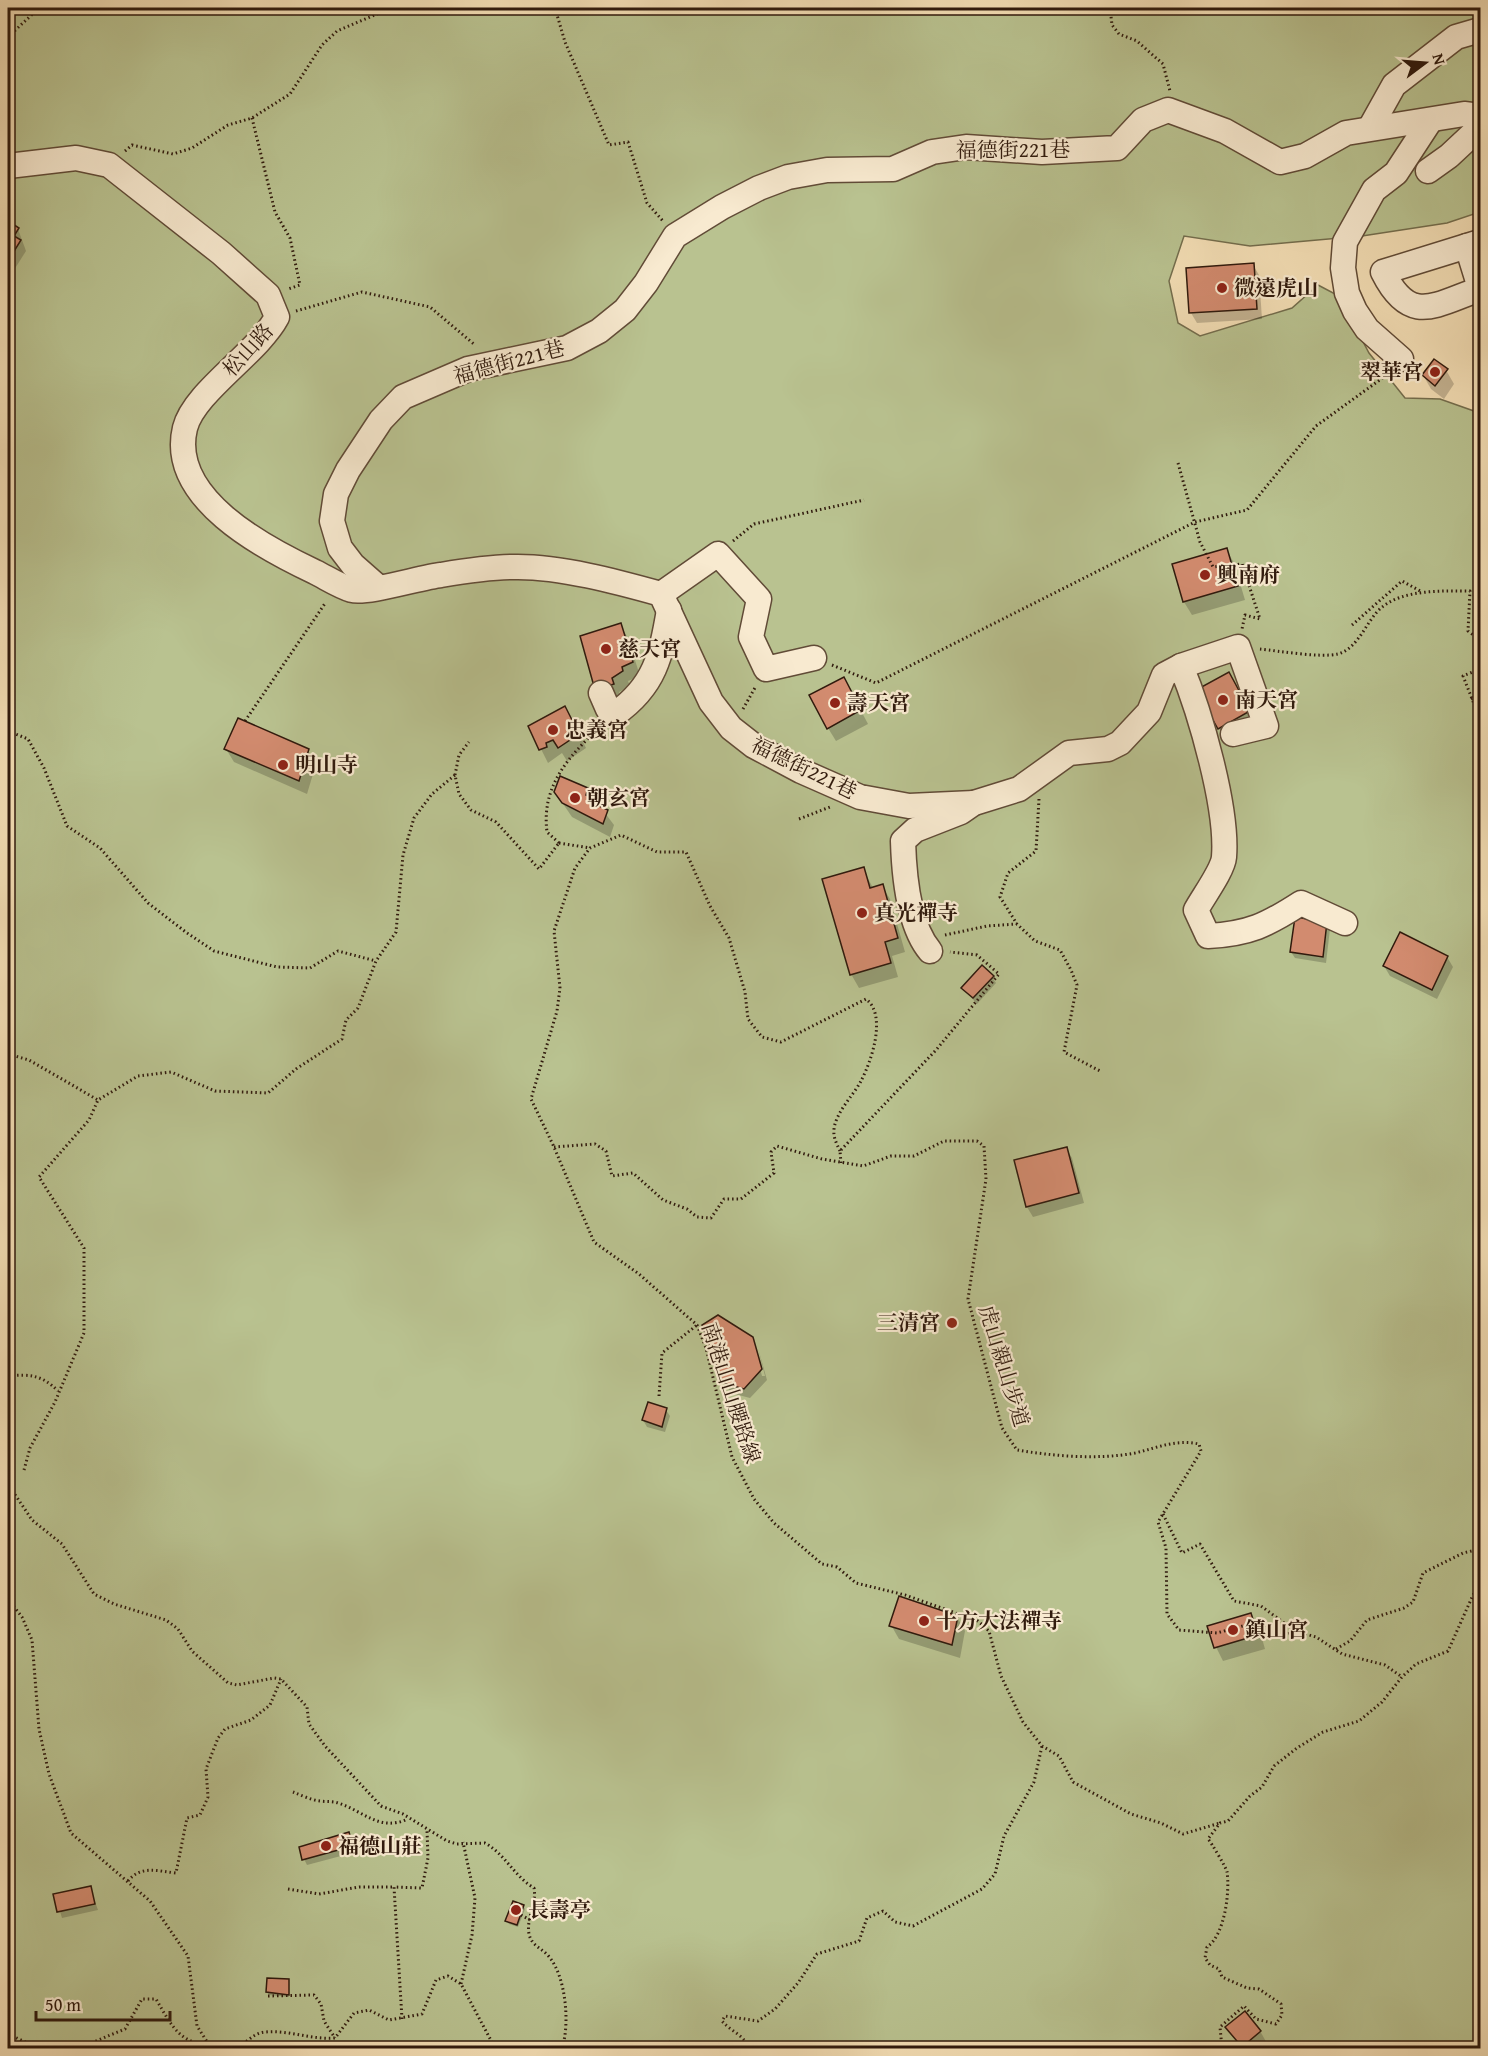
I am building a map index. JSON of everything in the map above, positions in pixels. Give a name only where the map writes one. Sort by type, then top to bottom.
[{"type":"street","points":[[1370,128],[1394,85],[1456,37],[1480,30]]},
{"type":"street","name":"福德街221巷","points":[[378,587],[353,565],[340,548],[332,521],[336,494],[348,470],[381,420],[403,397],[468,369],[567,348],[599,331],[625,310],[675,236],[722,207],[759,188],[788,177],[827,170],[892,169],[932,152],[966,147],[1042,152],[1117,148],[1143,120],[1168,110]]},
{"type":"street","points":[[1168,110],[1225,131],[1280,162],[1305,156],[1346,133],[1464,114],[1480,116]]},
{"type":"street","points":[[1401,359],[1367,329],[1355,311],[1347,293],[1344,276],[1345,242],[1374,190],[1396,172],[1430,121]]},
{"type":"street","points":[[1428,171],[1449,156],[1480,127]]},
{"type":"street","name":"松山路","points":[[8,166],[76,158],[109,165],[221,253],[273,306],[269,333],[222,378],[191,414],[185,428],[183,447],[194,482],[241,533],[354,591],[378,587]]},
{"type":"street","points":[[1474,244],[1480,288],[1422,309],[1410,306],[1400,297],[1390,286],[1383,272],[1474,244]]},
{"type":"street","points":[[601,693],[608,709],[615,714],[633,701],[649,682],[664,638],[665,602],[718,554],[759,599],[751,637],[766,669],[814,658]]},
{"type":"street","points":[[378,587],[441,575],[515,567],[617,581],[665,602]]},
{"type":"street","name":"福德街221巷","points":[[665,602],[705,693],[731,728],[754,746],[860,797],[909,806],[974,803]]},
{"type":"street","points":[[925,946],[904,876],[903,842],[915,830],[961,812],[974,803],[1019,789],[1069,753],[1108,749],[1120,743],[1149,712],[1164,675],[1180,666],[1238,647],[1266,726],[1233,734]]},
{"type":"street","points":[[1180,666],[1208,750],[1221,819],[1224,860],[1196,910],[1208,936],[1240,934],[1275,920],[1301,903],[1345,923]]},
{"type":"path","points":[[8,37],[39,8]]},
{"type":"path","points":[[109,165],[132,145],[173,154],[192,148],[228,125],[252,118],[290,94],[322,45],[337,31],[391,8]]},
{"type":"path","points":[[555,8],[564,42],[609,145],[628,142],[647,203],[675,236]]},
{"type":"path","points":[[1110,8],[1112,25],[1119,34],[1137,41],[1162,64],[1171,85],[1168,110]]},
{"type":"path","points":[[252,118],[275,212],[290,238],[300,285],[273,306]]},
{"type":"path","points":[[273,306],[362,292],[430,307],[495,362]]},
{"type":"path","points":[[814,658],[876,683],[1195,522],[1247,510],[1316,426],[1388,375],[1401,359]]},
{"type":"path","points":[[1178,463],[1200,542],[1213,567],[1242,564],[1260,619],[1245,615],[1238,647],[1293,653],[1338,654],[1358,640],[1383,606],[1405,597],[1424,593],[1470,591],[1468,631],[1480,640]]},
{"type":"path","points":[[718,554],[754,524],[864,500]]},
{"type":"path","points":[[1352,626],[1402,580],[1424,593]]},
{"type":"path","points":[[245,721],[338,583]]},
{"type":"path","points":[[731,728],[766,669]]},
{"type":"path","points":[[1480,669],[1463,676],[1480,719]]},
{"type":"path","points":[[1471,699],[1480,695]]},
{"type":"path","points":[[554,1147],[595,1144],[606,1151],[612,1176],[633,1173],[663,1200],[687,1209],[697,1217],[711,1218],[724,1199],[741,1199],[774,1173],[771,1152],[777,1146],[842,1163],[840,1151],[834,1139],[834,1127],[862,1079],[878,1026],[873,1004],[866,999],[781,1042],[762,1037],[748,1019],[746,992],[729,938],[710,906],[686,852],[657,852],[621,835],[590,848],[559,843],[547,832],[547,809],[551,792],[567,759],[615,714]]},
{"type":"path","points":[[8,731],[28,739],[44,768],[67,826],[100,848],[147,903],[214,951],[277,967],[310,968],[338,951],[376,961]]},
{"type":"path","points":[[470,742],[459,755],[455,775],[459,794],[471,810],[496,822],[539,869],[559,843]]},
{"type":"path","points":[[24,1470],[30,1448],[84,1333],[84,1248],[39,1177],[89,1120],[98,1100],[138,1076],[171,1072],[215,1091],[268,1094],[296,1069],[316,1059],[342,1039],[346,1020],[358,1008],[376,961],[396,932],[403,855],[414,818],[432,794],[455,775]]},
{"type":"path","points":[[1019,789],[1039,798],[1036,851],[1008,873],[1000,897],[1017,924],[1035,941],[1059,950],[1071,970],[1077,985],[1064,1052],[1102,1072]]},
{"type":"path","name":"南港山山腰路線","points":[[590,848],[575,868],[554,931],[560,988],[557,1011],[531,1099],[594,1242],[639,1274],[697,1325],[706,1348],[732,1457],[754,1499],[767,1515],[822,1564],[837,1567],[856,1582],[905,1595],[978,1621],[989,1631],[1001,1676],[1023,1722],[1042,1746],[1059,1756],[1073,1782],[1131,1814],[1161,1823],[1183,1834],[1220,1823]]},
{"type":"path","points":[[925,946],[987,926],[1017,924]]},
{"type":"path","points":[[840,1151],[936,1050],[999,974],[977,955],[925,946]]},
{"type":"path","points":[[8,1054],[29,1060],[98,1100]]},
{"type":"path","name":"虎山親山步道","points":[[842,1163],[863,1166],[891,1156],[914,1156],[944,1141],[977,1141],[984,1146],[986,1179],[968,1299],[1002,1428],[1017,1450],[1060,1457],[1134,1453],[1154,1446],[1185,1441],[1199,1444],[1201,1451],[1162,1513]]},
{"type":"path","points":[[659,1396],[662,1353],[697,1325]]},
{"type":"path","points":[[8,1376],[27,1374],[45,1378],[58,1391]]},
{"type":"path","points":[[8,1442],[11,1449],[12,1490],[32,1520],[62,1544],[94,1594],[114,1604],[166,1620],[178,1629],[192,1651],[228,1683],[237,1685],[274,1678],[281,1679],[307,1707],[309,1724],[326,1746],[381,1806],[403,1814],[447,1841],[457,1844],[485,1842],[494,1847],[522,1881],[534,1888],[535,1904],[529,1934],[534,1945],[549,1956],[559,1972],[567,2034],[562,2049]]},
{"type":"path","points":[[1162,1513],[1158,1522],[1166,1548],[1167,1614],[1179,1630],[1217,1633],[1261,1621],[1281,1637],[1295,1631]]},
{"type":"path","points":[[1162,1513],[1182,1553],[1200,1544],[1234,1601],[1261,1606],[1295,1631],[1316,1637],[1342,1654],[1385,1665],[1402,1677]]},
{"type":"path","points":[[1336,1649],[1350,1641],[1367,1620],[1404,1608],[1413,1602],[1423,1573],[1463,1552],[1480,1549]]},
{"type":"path","points":[[1222,2049],[1220,2026],[1244,2006],[1256,2019],[1276,2024],[1282,2015],[1281,2004],[1259,1989],[1247,1988],[1222,1977],[1219,1969],[1210,1965],[1205,1958],[1207,1947],[1216,1941],[1229,1896],[1226,1887],[1227,1868],[1219,1860],[1214,1845],[1208,1839],[1220,1823],[1228,1821],[1250,1796],[1262,1787],[1274,1766],[1323,1732],[1359,1721],[1382,1702],[1402,1677],[1416,1665],[1448,1651],[1473,1595],[1480,1586]]},
{"type":"path","points":[[8,1599],[22,1617],[32,1640],[39,1729],[50,1774],[71,1833],[150,1901],[188,1956],[197,2026],[210,2047]]},
{"type":"path","points":[[128,1881],[134,1874],[146,1869],[176,1873],[187,1818],[200,1815],[208,1797],[206,1769],[218,1738],[225,1729],[251,1720],[270,1705],[281,1679]]},
{"type":"path","points":[[748,2049],[745,2040],[728,2029],[722,2021],[725,2016],[758,2021],[776,2009],[818,1954],[859,1941],[867,1918],[883,1911],[896,1922],[913,1926],[982,1889],[995,1874],[1004,1836],[1034,1782],[1042,1746]]},
{"type":"path","points":[[293,1792],[318,1801],[334,1801],[348,1806],[379,1823],[398,1823],[408,1819]]},
{"type":"path","points":[[288,1889],[319,1894],[358,1887],[422,1888],[428,1858],[427,1830]]},
{"type":"path","points":[[462,1984],[472,1935],[475,1898],[463,1842]]},
{"type":"path","points":[[394,1887],[402,2019]]},
{"type":"path","points":[[521,1915],[530,1920]]},
{"type":"path","points":[[79,2049],[125,2029],[142,1999],[151,1997],[156,1999],[176,2033],[192,2042],[210,2047],[236,2047],[261,2032],[269,2031],[285,2030],[319,2039],[335,2038],[354,2013],[369,2010],[389,2020],[422,2014],[436,1980],[448,1976],[462,1984],[495,2049]]},
{"type":"path","points":[[268,1996],[314,1995],[321,2004],[324,2021],[335,2038]]},
{"type":"path","points":[[8,2034],[38,2049]]},
{"type":"path","points":[[660,2049],[659,2045],[667,2042],[718,2049]]},
{"type":"green space","points":[[8,8],[1480,8],[1480,212],[1447,223],[1362,236],[1250,246],[1184,236],[1169,281],[1178,323],[1200,336],[1292,308],[1318,285],[1339,296],[1369,353],[1405,398],[1440,399],[1474,411],[1480,401],[1480,2048],[8,2048]]},
{"type":"building","points":[[8,221],[19,228],[14,236],[21,240],[8,261]]},
{"type":"building","name":"微遠虎山","points":[[1254,263],[1257,309],[1189,313],[1186,268]]},
{"type":"building","name":"翠華宮","points":[[1434,359],[1448,369],[1435,386],[1422,375]]},
{"type":"building","name":"興南府","points":[[1227,548],[1238,586],[1183,602],[1172,564]]},
{"type":"building","name":"慈天宮","points":[[621,623],[633,662],[622,667],[623,671],[612,678],[614,684],[595,690],[580,636]]},
{"type":"building","name":"南天宮","points":[[1229,672],[1250,711],[1218,729],[1196,690]]},
{"type":"building","name":"壽天宮","points":[[844,677],[861,710],[827,729],[809,695]]},
{"type":"building","name":"忠義宮","points":[[565,706],[579,734],[558,748],[553,740],[546,743],[547,747],[539,750],[528,726]]},
{"type":"building","name":"明山寺","points":[[238,718],[309,749],[299,781],[224,749]]},
{"type":"building","name":"朝玄宮","points":[[560,776],[588,788],[586,795],[598,800],[597,805],[608,810],[603,824],[562,803],[554,792]]},
{"type":"building","name":"真光禪寺","points":[[864,867],[870,888],[883,884],[898,938],[885,942],[891,963],[850,975],[822,879]]},
{"type":"building","points":[[1295,917],[1327,922],[1323,957],[1290,952]]},
{"type":"building","points":[[1400,932],[1448,956],[1432,990],[1383,966]]},
{"type":"building","points":[[982,965],[994,976],[973,998],[961,988]]},
{"type":"building","points":[[1067,1147],[1079,1193],[1026,1207],[1014,1160]]},
{"type":"building","points":[[718,1315],[753,1337],[762,1369],[744,1389],[723,1383],[702,1325]]},
{"type":"building","points":[[648,1402],[667,1408],[662,1427],[642,1420]]},
{"type":"building","name":"十方大法禪寺","points":[[899,1596],[958,1616],[952,1645],[889,1626]]},
{"type":"building","name":"鎮山宮","points":[[1251,1613],[1258,1635],[1214,1648],[1207,1626]]},
{"type":"building","name":"福德山莊","points":[[349,1832],[353,1846],[302,1860],[299,1847]]},
{"type":"building","points":[[91,1886],[95,1904],[57,1912],[53,1894]]},
{"type":"building","name":"長壽亭","points":[[513,1901],[524,1905],[517,1925],[505,1921]]},
{"type":"building","points":[[267,1978],[289,1979],[289,1995],[266,1992]]},
{"type":"building","points":[[1245,2011],[1261,2031],[1242,2047],[1225,2027]]},
{"type":"place","name":"微遠虎山","points":[[1222,288]]},
{"type":"place","name":"翠華宮","points":[[1435,372]]},
{"type":"place","name":"興南府","points":[[1205,575]]},
{"type":"place","name":"慈天宮","points":[[606,649]]},
{"type":"place","name":"南天宮","points":[[1223,700]]},
{"type":"place","name":"壽天宮","points":[[835,703]]},
{"type":"place","name":"忠義宮","points":[[553,730]]},
{"type":"place","name":"明山寺","points":[[283,765]]},
{"type":"place","name":"朝玄宮","points":[[575,798]]},
{"type":"place","name":"真光禪寺","points":[[862,913]]},
{"type":"place","name":"三清宮","points":[[952,1323]]},
{"type":"place","name":"十方大法禪寺","points":[[924,1621]]},
{"type":"place","name":"鎮山宮","points":[[1233,1630]]},
{"type":"place","name":"福德山莊","points":[[326,1846]]},
{"type":"place","name":"長壽亭","points":[[516,1910]]}]
